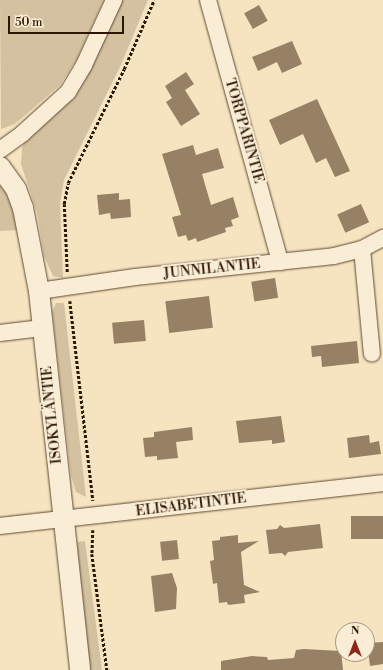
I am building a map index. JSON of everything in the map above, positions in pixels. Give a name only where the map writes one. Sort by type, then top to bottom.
[{"type":"street","points":[[0,150],[24,133],[68,92],[84,65],[114,0]]},
{"type":"street","name":"TORPPARINTIE","points":[[208,0],[280,262]]},
{"type":"street","name":"ISOKYLÄNTIE","points":[[0,167],[16,189],[23,208],[39,291],[42,328],[54,417],[63,518],[80,670]]},
{"type":"street","name":"JUNNILANTIE","points":[[39,291],[334,256],[362,249],[383,238]]},
{"type":"street","points":[[362,249],[372,354]]},
{"type":"street","points":[[0,332],[42,328]]},
{"type":"street","name":"ELISABETINTIE","points":[[0,526],[383,483]]},
{"type":"path","points":[[108,670],[92,554],[94,516],[92,483],[68,287],[64,235],[68,183],[124,69],[154,0]]},
{"type":"shaded area","points":[[0,0],[104,0],[77,59],[60,85],[15,124],[1,129]]},
{"type":"shaded area","points":[[120,0],[148,0],[120,67],[64,180],[60,204],[63,278],[53,276],[44,256],[37,213],[21,164],[22,148],[27,137],[54,113]]},
{"type":"shaded area","points":[[0,184],[3,187],[23,230],[0,231]]},
{"type":"shaded area","points":[[56,303],[64,303],[86,497],[76,492],[71,476],[52,312]]},
{"type":"shaded area","points":[[85,541],[102,670],[90,670],[77,542]]},
{"type":"building","points":[[259,5],[268,21],[253,29],[244,13]]},
{"type":"building","points":[[292,41],[302,64],[282,73],[277,62],[258,71],[252,57]]},
{"type":"building","points":[[186,72],[194,84],[185,90],[200,114],[181,126],[166,102],[172,98],[165,86]]},
{"type":"building","points":[[317,99],[350,171],[335,177],[326,158],[316,163],[303,134],[280,145],[269,120]]},
{"type":"building","points":[[193,145],[196,155],[218,148],[224,168],[202,174],[211,205],[233,197],[239,217],[231,220],[233,226],[225,228],[226,232],[197,242],[196,238],[188,241],[186,235],[178,237],[172,217],[181,215],[162,154]]},
{"type":"building","points":[[119,193],[119,200],[130,199],[131,217],[111,219],[110,213],[99,215],[97,195]]},
{"type":"building","points":[[361,204],[369,222],[345,233],[337,215]]},
{"type":"building","points":[[275,278],[278,298],[254,302],[251,282]]},
{"type":"building","points":[[209,296],[213,328],[169,333],[165,301]]},
{"type":"building","points":[[144,320],[146,341],[114,344],[112,323]]},
{"type":"building","points":[[357,341],[359,363],[322,367],[321,356],[312,357],[311,346]]},
{"type":"building","points":[[281,416],[285,442],[272,444],[272,440],[239,443],[236,421]]},
{"type":"building","points":[[192,427],[193,440],[176,442],[178,458],[157,460],[157,456],[145,457],[143,438],[154,437],[154,432]]},
{"type":"building","points":[[369,435],[370,443],[379,441],[381,454],[349,458],[347,438]]},
{"type":"building","points":[[351,516],[383,516],[383,539],[351,539]]},
{"type":"building","points":[[320,524],[323,548],[288,552],[285,556],[282,553],[269,554],[266,530],[277,529],[280,525],[284,528]]},
{"type":"building","points":[[238,535],[238,543],[259,541],[241,552],[244,585],[260,592],[244,595],[245,603],[228,605],[227,602],[219,603],[217,583],[213,584],[210,561],[214,560],[212,541],[220,540],[220,537]]},
{"type":"building","points":[[177,540],[179,559],[162,561],[160,542]]},
{"type":"building","points":[[172,573],[177,588],[176,609],[155,612],[151,576]]},
{"type":"building","points":[[375,642],[383,642],[383,664],[370,666],[369,662],[375,662]]},
{"type":"building","points":[[296,650],[335,651],[335,662],[342,662],[343,670],[221,670],[221,661],[252,656],[267,657],[268,660],[294,658]]}]
